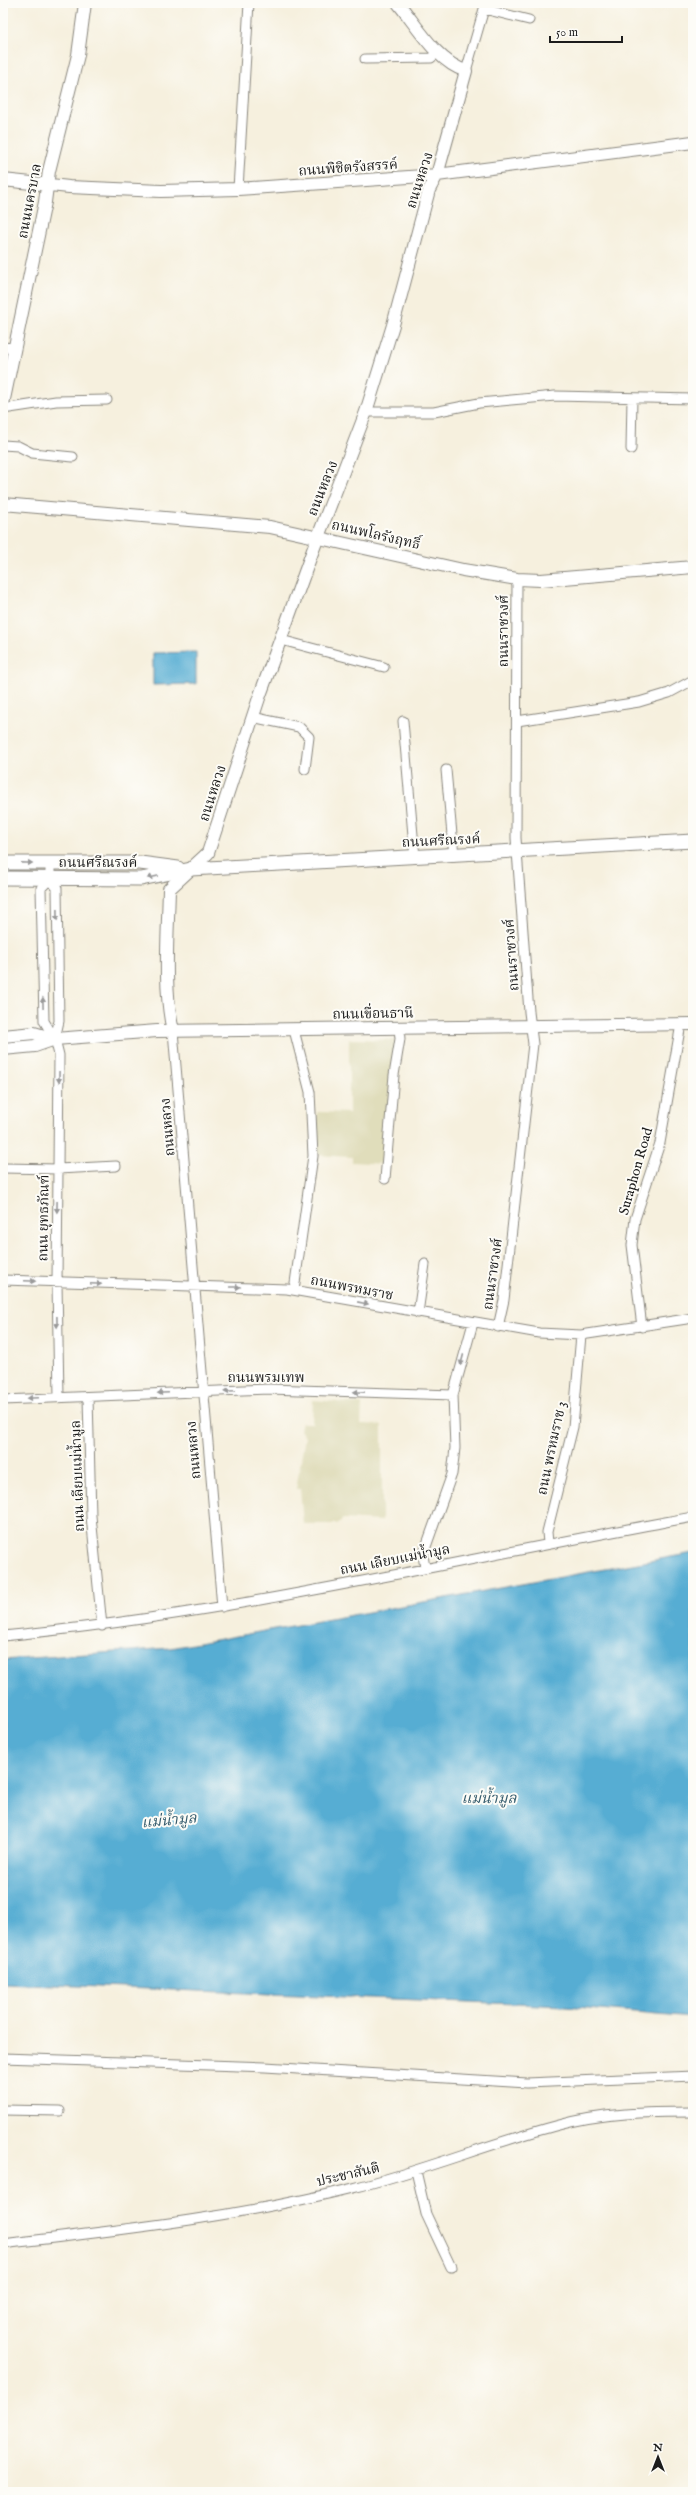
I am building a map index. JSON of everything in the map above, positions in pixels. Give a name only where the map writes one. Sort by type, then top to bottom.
[{"type":"main road","name":"ถนนศรีณรงค์","points":[[3,878],[141,879],[191,869],[454,856],[693,841]]},
{"type":"main road","name":"ถนนศรีณรงค์","points":[[3,863],[140,863],[191,869]]},
{"type":"street","name":"ถนนนครบาล","points":[[3,404],[8,348],[78,55],[85,3]]},
{"type":"street","points":[[238,189],[249,3]]},
{"type":"street","points":[[398,3],[438,52],[457,68],[466,71]]},
{"type":"street","name":"ถนนหลวง","points":[[222,1607],[202,1392],[196,1288],[173,1031],[170,1017],[169,889],[208,853],[252,718],[318,536],[366,412],[393,325],[429,190],[437,175],[484,9],[529,20]]},
{"type":"street","points":[[366,59],[431,58],[438,52]]},
{"type":"street","name":"ถนนพิชิตรังสรรค์","points":[[3,180],[47,186],[161,191],[238,189],[437,175],[693,142]]},
{"type":"street","points":[[366,412],[434,412],[479,403],[555,396],[693,399]]},
{"type":"street","points":[[631,449],[632,398]]},
{"type":"street","points":[[3,409],[56,401],[107,400]]},
{"type":"street","points":[[3,445],[18,446],[32,453],[73,457]]},
{"type":"street","name":"ถนนพโลรังฤทธิ์","points":[[3,504],[264,526],[318,536],[463,570],[517,579],[541,580],[693,567]]},
{"type":"street","name":"ถนนราชวงศ์","points":[[498,1327],[504,1300],[533,1044],[518,851],[517,579]]},
{"type":"street","points":[[281,640],[384,668]]},
{"type":"street","points":[[517,721],[639,702],[669,694],[693,680]]},
{"type":"street","points":[[252,718],[299,726],[309,736],[305,769]]},
{"type":"street","points":[[403,721],[415,858]]},
{"type":"street","points":[[446,770],[454,856]]},
{"type":"street","points":[[50,863],[50,879],[57,888],[59,1021],[54,1039]]},
{"type":"street","points":[[50,879],[41,888],[44,1021],[54,1039]]},
{"type":"street","name":"ถนนเขื่อนธานี","points":[[3,1049],[35,1046],[54,1039],[173,1031],[687,1024]]},
{"type":"street","name":"Suraphon Road","points":[[642,1327],[632,1245],[635,1219],[660,1143],[687,1024]]},
{"type":"street","points":[[385,1179],[394,1075],[400,1039],[399,1027]]},
{"type":"street","points":[[294,1030],[310,1092],[313,1156],[294,1290]]},
{"type":"street","name":"ถนนเขื่อนธานี","points":[[3,1036],[34,1033],[54,1039]]},
{"type":"street","name":"ถนน ยุทธภัณฑ์","points":[[54,1039],[59,1055],[56,1283],[58,1397]]},
{"type":"street","points":[[3,1168],[58,1169],[116,1166]]},
{"type":"street","points":[[418,1314],[425,1264]]},
{"type":"street","name":"ถนนพรหมราช","points":[[3,1280],[196,1288],[257,1287],[294,1290],[418,1314],[539,1333],[581,1335],[642,1327],[693,1318]]},
{"type":"street","points":[[424,1568],[423,1555],[452,1474],[456,1448],[453,1395],[473,1323]]},
{"type":"street","name":"ถนน พรหมราช 3","points":[[548,1543],[547,1532],[573,1427],[581,1335]]},
{"type":"street","name":"ถนนพรมเทพ","points":[[3,1400],[269,1389],[453,1395]]},
{"type":"street","name":"ถนน เลียบแม่น้ำมูล","points":[[88,1396],[91,1516],[102,1626]]},
{"type":"street","name":"ถนน เลียบแม่น้ำมูล","points":[[3,1636],[102,1626],[222,1607],[548,1543],[693,1517]]},
{"type":"street","points":[[3,2058],[265,2067],[527,2083],[693,2076]]},
{"type":"street","points":[[3,2110],[60,2111]]},
{"type":"street","name":"ประชาสันติ","points":[[3,2244],[102,2232],[272,2205],[352,2188],[416,2171],[560,2124],[619,2114],[693,2112]]},
{"type":"street","points":[[416,2171],[426,2214],[451,2267]]},
{"type":"shaded area","points":[[349,1039],[395,1040],[384,1164],[352,1162],[352,1157],[315,1155],[317,1112],[349,1113]]},
{"type":"shaded area","points":[[313,1400],[362,1404],[361,1424],[382,1425],[382,1521],[343,1519],[337,1524],[303,1524],[300,1489],[296,1489],[305,1437],[300,1430],[302,1423],[312,1423]]},
{"type":"water","points":[[196,652],[196,684],[153,685],[153,653]]},
{"type":"water","name":"แม่น้ำมูล","points":[[693,1553],[693,2017],[565,2006],[3,1983],[3,1660],[171,1648]]}]
